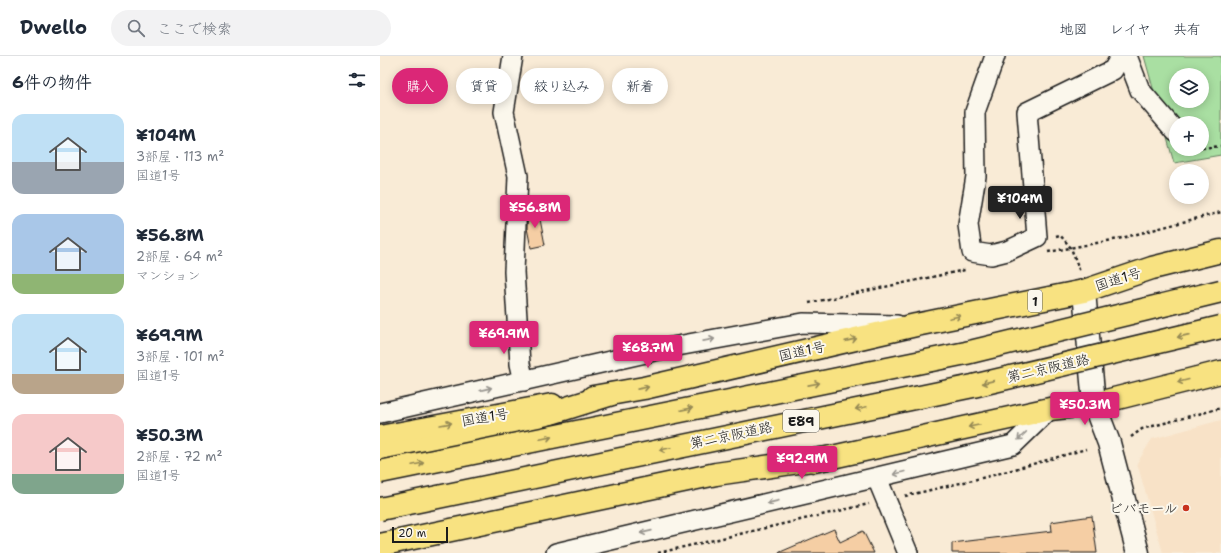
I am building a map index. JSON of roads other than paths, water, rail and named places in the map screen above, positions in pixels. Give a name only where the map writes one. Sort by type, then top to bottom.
[{"type":"highway","name":"国道1号","points":[[380,437],[612,394],[916,325],[1084,291],[1152,268],[1221,252]]},
{"type":"highway","name":"E89","points":[[380,472],[966,353],[1221,291]]},
{"type":"highway","name":"第二京阪道路","points":[[380,509],[973,386],[1221,327]]},
{"type":"highway","points":[[386,553],[1050,409],[1094,404],[1221,372]]},
{"type":"highway","points":[[380,457],[493,431],[612,394]]},
{"type":"highway","points":[[380,545],[716,474],[833,456]]},
{"type":"street","points":[[513,56],[504,112],[518,176],[514,272],[520,364],[524,381]]},
{"type":"street","points":[[995,56],[975,112],[976,176],[968,225],[972,252],[991,255],[1007,251],[1037,237],[1027,112],[1113,70],[1121,56]]},
{"type":"street","points":[[1127,56],[1140,90],[1169,124]]},
{"type":"street","points":[[1152,268],[1221,240]]},
{"type":"street","points":[[1084,291],[1094,404],[1109,443],[1138,553]]},
{"type":"street","points":[[380,413],[672,347],[803,323],[916,325]]},
{"type":"street","points":[[556,553],[1013,446],[1050,409]]},
{"type":"street","points":[[877,478],[908,553]]},
{"type":"place","name":"ビバモール","points":[[1186,508]]}]
